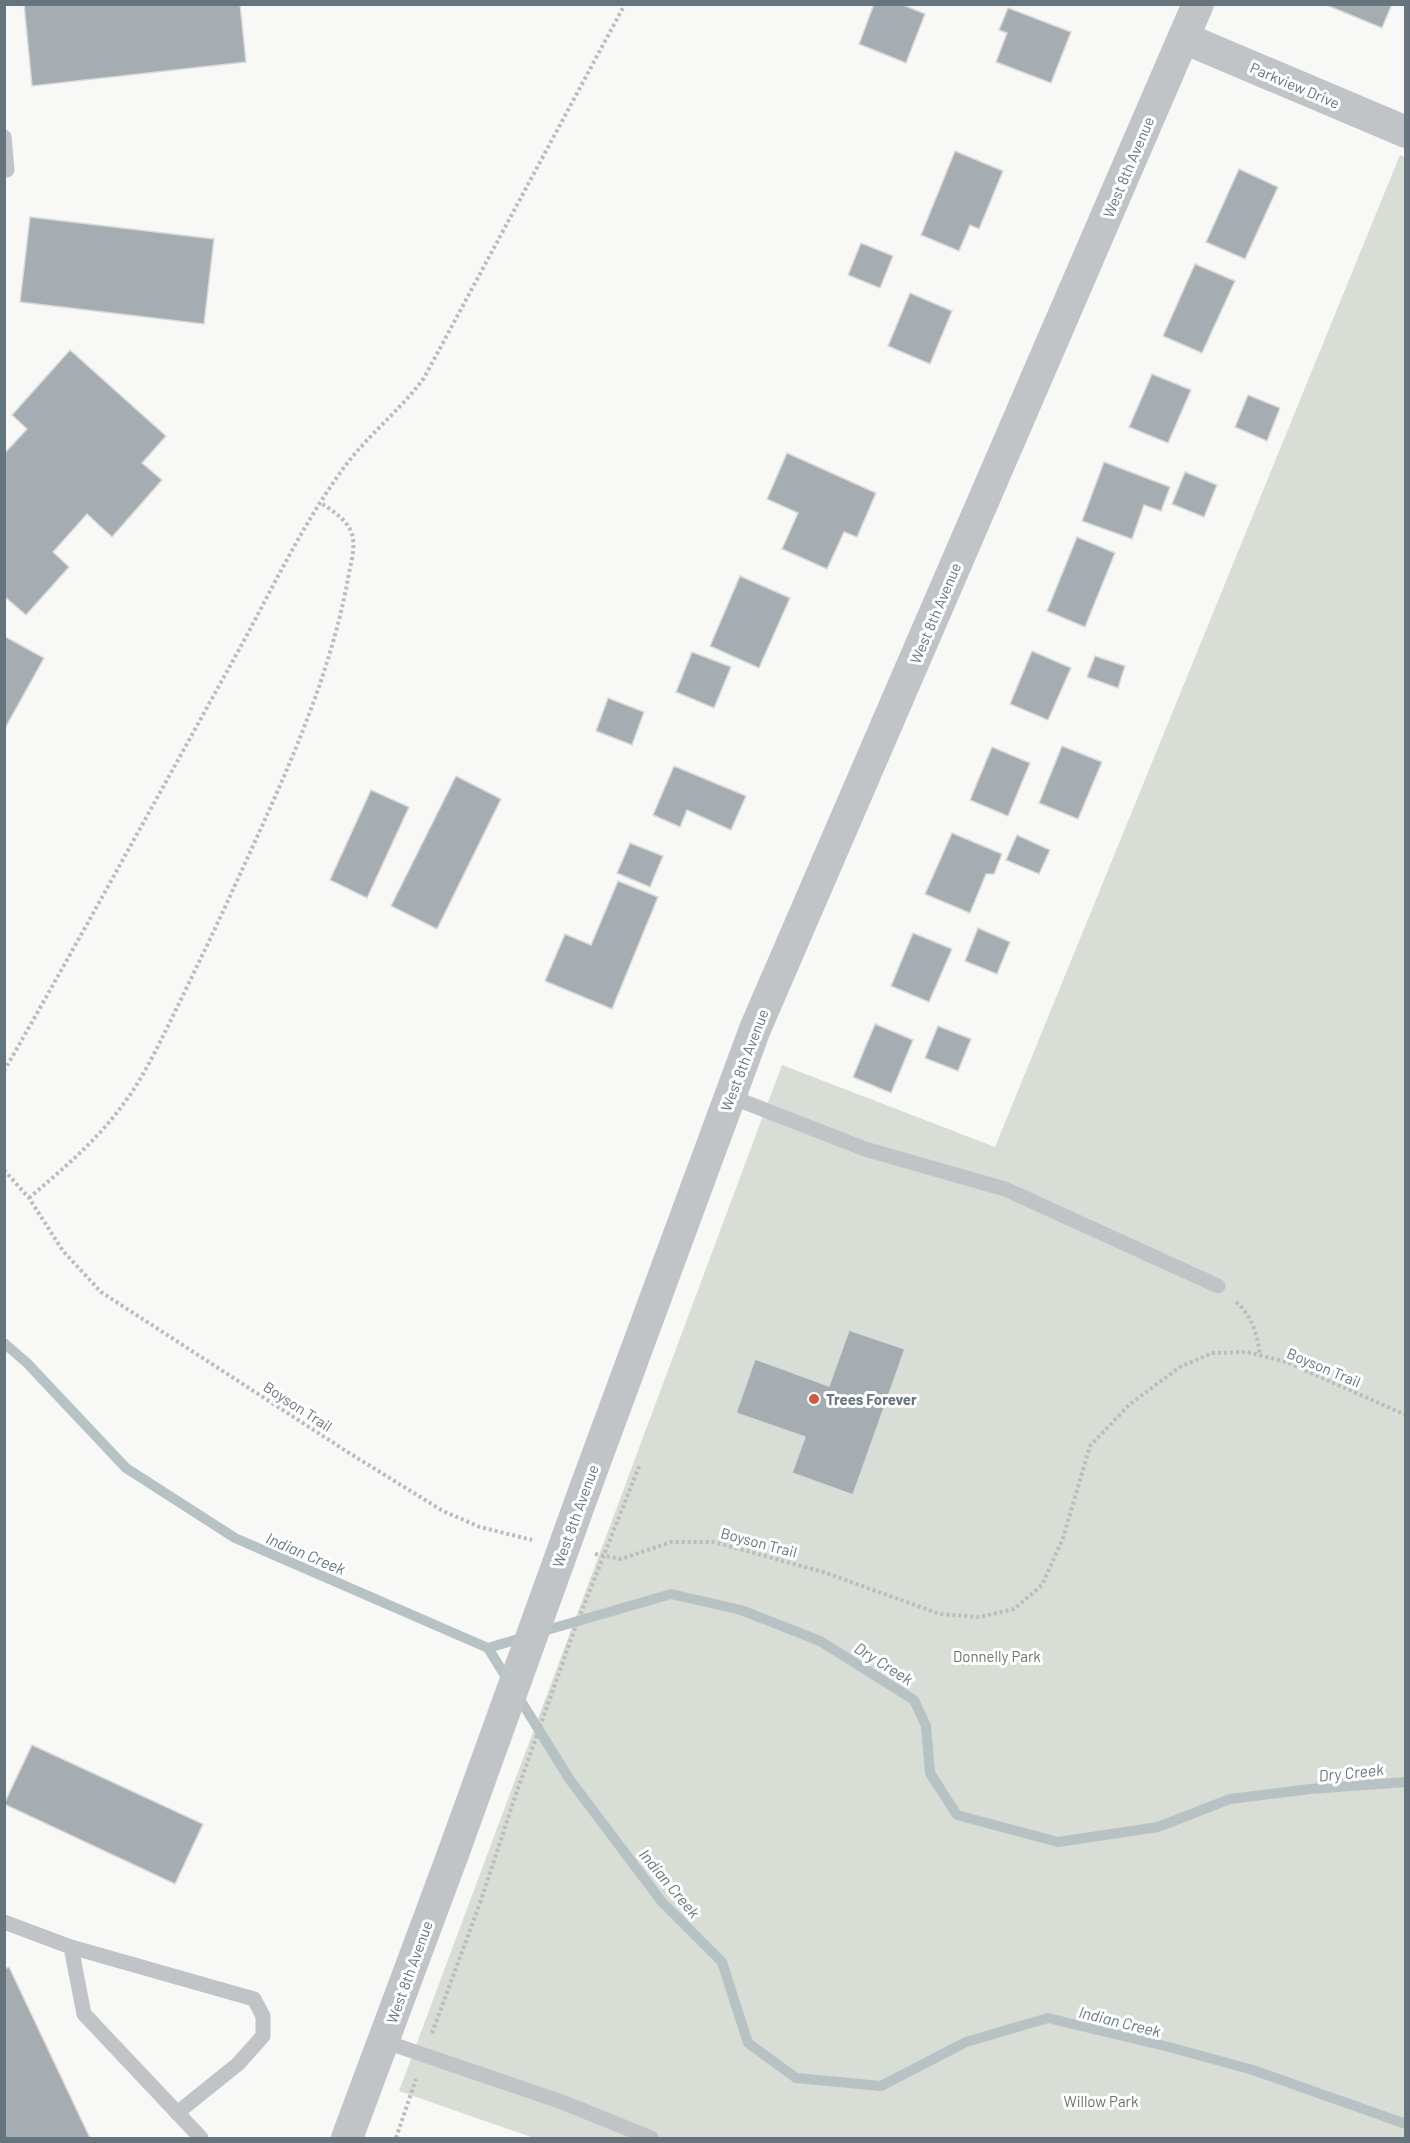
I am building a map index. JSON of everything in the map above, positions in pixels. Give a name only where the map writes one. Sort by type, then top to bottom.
[{"type":"street","name":"West 8th Avenue","points":[[347,2139],[754,1029],[1198,4]]},
{"type":"street","name":"Parkview Drive","points":[[1184,38],[1406,132]]},
{"type":"lane","points":[[4,137],[6,170],[4,170]]},
{"type":"lane","points":[[729,1096],[865,1149],[1005,1189],[1218,1286]]},
{"type":"lane","points":[[4,1922],[72,1947],[254,1999],[263,2016],[263,2036],[238,2064],[177,2113]]},
{"type":"lane","points":[[72,1947],[84,2014],[198,2138]]},
{"type":"lane","points":[[383,2041],[562,2102],[651,2139]]},
{"type":"path","points":[[4,1071],[109,888],[285,564],[321,503],[340,472],[366,439],[408,400],[424,378],[625,4]]},
{"type":"path","points":[[29,1198],[104,1129],[128,1098],[151,1059],[198,965],[285,774],[306,724],[327,662],[345,595],[354,539],[349,526],[321,503]]},
{"type":"path","name":"Boyson Trail","points":[[4,1170],[29,1198],[63,1251],[101,1292],[442,1511],[480,1527],[542,1542]]},
{"type":"path","points":[[1218,1286],[1245,1309],[1258,1340],[1260,1356]]},
{"type":"path","name":"Boyson Trail","points":[[587,1552],[621,1559],[671,1542],[714,1542],[823,1572],[940,1614],[980,1617],[1014,1609],[1042,1585],[1063,1538],[1090,1446],[1130,1404],[1180,1367],[1212,1353],[1247,1352],[1286,1362],[1406,1415]]},
{"type":"path","points":[[396,2139],[575,1628],[640,1464]]},
{"type":"green space","name":"Donnelly Park","points":[[1400,155],[1405,157],[1405,2138],[534,2138],[399,2091],[782,1065],[995,1147]]},
{"type":"building","points":[[24,4],[240,4],[246,62],[32,86]]},
{"type":"building","points":[[874,4],[901,4],[925,14],[906,63],[859,44]]},
{"type":"building","points":[[1324,4],[1392,4],[1382,28]]},
{"type":"building","points":[[1008,8],[1071,32],[1051,83],[996,62],[1007,33],[999,30]]},
{"type":"building","points":[[955,151],[1003,171],[979,229],[970,225],[959,251],[921,235]]},
{"type":"building","points":[[1239,169],[1278,187],[1245,259],[1206,242]]},
{"type":"building","points":[[30,217],[214,239],[204,324],[20,302]]},
{"type":"building","points":[[861,243],[893,256],[880,288],[848,275]]},
{"type":"building","points":[[1195,264],[1235,281],[1202,353],[1163,336]]},
{"type":"building","points":[[910,293],[952,311],[930,364],[888,346]]},
{"type":"building","points":[[70,350],[166,436],[142,463],[162,480],[112,537],[87,514],[53,552],[69,567],[26,615],[4,596],[4,454],[27,429],[12,415]]},
{"type":"building","points":[[1152,374],[1191,390],[1168,443],[1129,427]]},
{"type":"building","points":[[1248,395],[1280,408],[1267,441],[1235,427]]},
{"type":"building","points":[[787,453],[876,493],[857,537],[844,532],[827,569],[782,549],[798,513],[767,499]]},
{"type":"building","points":[[1104,462],[1170,487],[1161,511],[1144,505],[1132,539],[1082,521]]},
{"type":"building","points":[[1185,472],[1217,485],[1204,517],[1172,504]]},
{"type":"building","points":[[1077,537],[1115,553],[1085,627],[1047,611]]},
{"type":"building","points":[[740,576],[790,598],[759,668],[710,646]]},
{"type":"building","points":[[4,636],[44,658],[4,730]]},
{"type":"building","points":[[1032,651],[1071,668],[1048,720],[1010,704]]},
{"type":"building","points":[[692,652],[731,667],[714,708],[676,692]]},
{"type":"building","points":[[1095,656],[1125,666],[1118,688],[1087,677]]},
{"type":"building","points":[[608,698],[644,712],[632,745],[596,731]]},
{"type":"building","points":[[1062,746],[1102,762],[1078,819],[1039,803]]},
{"type":"building","points":[[992,747],[1030,763],[1008,816],[970,800]]},
{"type":"building","points":[[674,766],[746,796],[731,830],[687,810],[680,827],[653,815]]},
{"type":"building","points":[[456,776],[501,799],[437,929],[391,906]]},
{"type":"building","points":[[371,790],[409,807],[367,898],[330,880]]},
{"type":"building","points":[[952,833],[1002,854],[994,874],[986,874],[970,913],[925,894]]},
{"type":"building","points":[[1017,835],[1050,850],[1039,874],[1006,860]]},
{"type":"building","points":[[630,843],[663,856],[650,887],[617,873]]},
{"type":"building","points":[[618,881],[658,897],[612,1009],[545,981],[565,934],[591,945]]},
{"type":"building","points":[[978,928],[1010,942],[997,974],[965,961]]},
{"type":"building","points":[[913,933],[952,949],[929,1002],[891,986]]},
{"type":"building","points":[[875,1024],[913,1040],[891,1093],[853,1077]]},
{"type":"building","points":[[938,1026],[971,1039],[958,1071],[925,1058]]},
{"type":"building","name":"Trees Forever","points":[[849,1330],[905,1349],[853,1495],[792,1473],[805,1437],[736,1413],[755,1359],[829,1386]]},
{"type":"building","points":[[32,1745],[203,1824],[175,1884],[4,1804]]},
{"type":"building","points":[[9,1967],[90,2138],[4,2138],[4,1969]]},
{"type":"waterway","name":"Indian Creek","points":[[4,1343],[27,1363],[126,1468],[235,1538],[488,1648],[570,1780],[662,1902],[722,1962],[748,2043],[796,2078],[881,2086],[966,2042],[1048,2018],[1253,2070],[1406,2124]]},
{"type":"waterway","name":"Dry Creek","points":[[540,1632],[671,1594],[741,1610],[820,1641],[914,1700],[926,1726],[930,1773],[957,1815],[1058,1842],[1158,1827],[1230,1799],[1310,1789],[1406,1782]]},
{"type":"waterway","name":"Dry Creek","points":[[488,1648],[525,1637]]},
{"type":"place","name":"Trees Forever","points":[[814,1399]]},
{"type":"park label","name":"Willow Park","points":[[1101,2101]]}]
